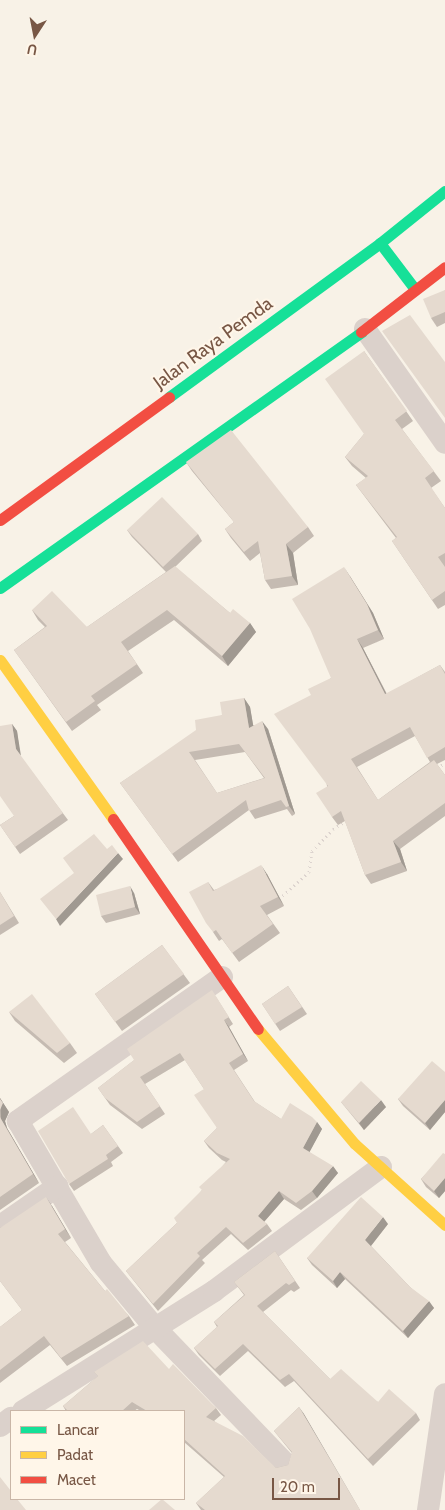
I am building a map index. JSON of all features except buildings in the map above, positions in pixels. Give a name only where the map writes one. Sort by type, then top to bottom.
[{"type":"street","name":"Jalan Raya Pemda","points":[[0,520],[380,243],[445,191]]},
{"type":"street","points":[[380,243],[414,288]]},
{"type":"street","points":[[0,588],[365,329],[414,288],[445,267]]},
{"type":"street","points":[[365,329],[445,443]]},
{"type":"street","points":[[0,660],[208,952],[243,1011],[355,1144],[445,1225]]},
{"type":"street","points":[[222,977],[18,1121],[58,1186],[101,1263],[155,1328],[284,1462]]},
{"type":"street","points":[[24,1410],[214,1291],[381,1167]]},
{"type":"street","points":[[0,1226],[58,1186]]},
{"type":"street","points":[[428,1510],[445,1394]]},
{"type":"path","points":[[430,772],[445,763]]},
{"type":"path","points":[[277,900],[308,872],[312,851],[333,829],[354,815]]},
{"type":"traffic: fast","points":[[169,397],[380,243],[445,191]]},
{"type":"traffic: fast","points":[[380,243],[414,288]]},
{"type":"traffic: fast","points":[[0,588],[361,332]]},
{"type":"traffic: slow","points":[[0,660],[113,819]]},
{"type":"traffic: slow","points":[[258,1029],[355,1144],[445,1225]]},
{"type":"traffic: jam","points":[[361,332],[445,267]]},
{"type":"traffic: jam","points":[[0,520],[169,397]]},
{"type":"traffic: jam","points":[[113,819],[258,1029]]}]
